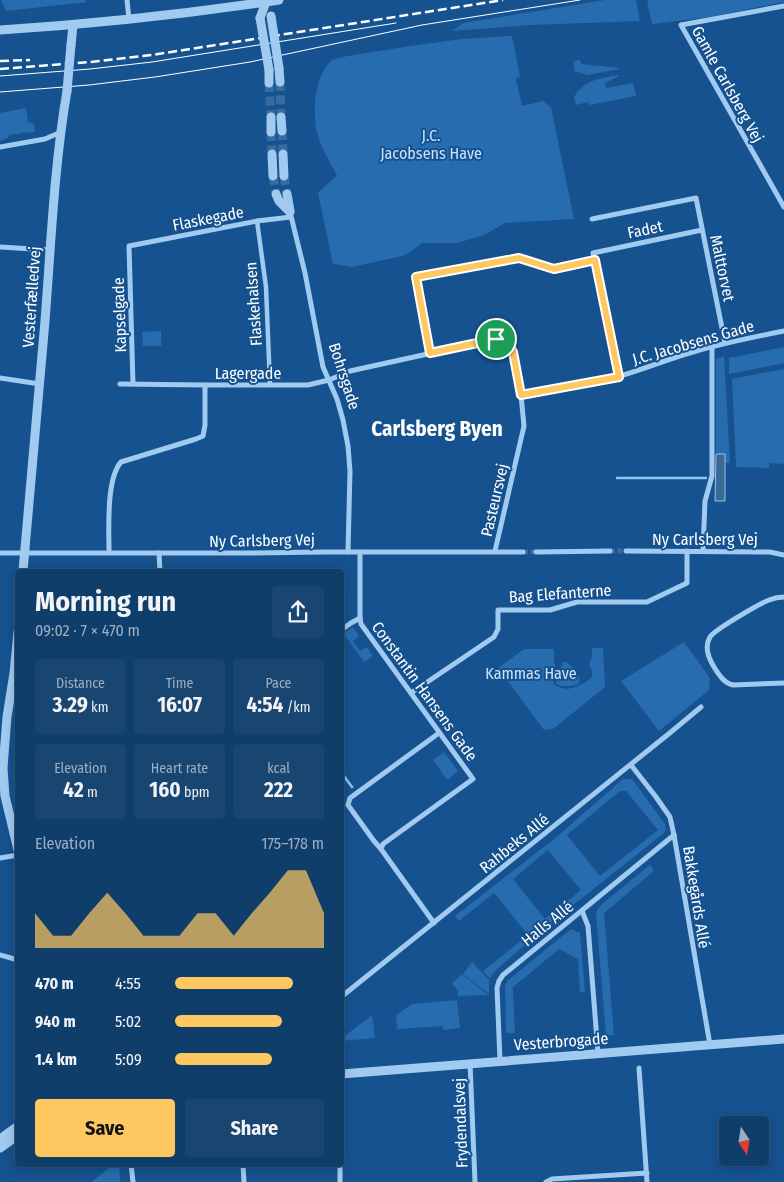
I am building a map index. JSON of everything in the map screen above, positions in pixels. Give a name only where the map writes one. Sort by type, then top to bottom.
[{"type":"street","points":[[127,0],[129,19]]},
{"type":"street","points":[[0,30],[129,19],[279,0]]},
{"type":"street","points":[[266,2],[270,16],[280,82]]},
{"type":"street","points":[[266,2],[260,18],[269,70],[269,82]]},
{"type":"street","name":"Gamle Carlsberg Vej","points":[[784,6],[681,25],[784,207]]},
{"type":"street","name":"Vesterfælledvej","points":[[23,569],[40,384],[49,250],[73,25]]},
{"type":"street","points":[[271,117],[271,132]]},
{"type":"street","points":[[281,117],[282,131]]},
{"type":"street","points":[[0,147],[45,139],[61,132]]},
{"type":"street","points":[[272,154],[273,176]]},
{"type":"street","points":[[283,154],[284,176]]},
{"type":"street","name":"Bohrsgade","points":[[276,194],[290,215]]},
{"type":"street","name":"Bohrsgade","points":[[287,194],[290,215],[305,273],[323,367],[337,399],[348,446],[350,471],[348,552]]},
{"type":"street","name":"Malttorvet","points":[[592,219],[696,198],[726,343]]},
{"type":"street","name":"Flaskegade","points":[[129,246],[290,215]]},
{"type":"street","name":"Flaskehalsen","points":[[257,221],[266,286],[270,385]]},
{"type":"street","name":"Fadet","points":[[595,260],[593,253],[702,230]]},
{"type":"street","name":"Kapselgade","points":[[129,246],[133,384]]},
{"type":"street","points":[[0,247],[49,250]]},
{"type":"street","points":[[430,353],[416,277],[519,258],[554,269],[595,260],[619,377]]},
{"type":"street","name":"J.C. Jacobsens Gade","points":[[521,395],[619,377],[653,364],[726,343],[784,331]]},
{"type":"street","name":"Pasteursvej","points":[[430,353],[496,339],[504,341],[513,352],[521,395],[524,426],[495,551]]},
{"type":"street","points":[[703,551],[705,501],[712,476],[712,347]]},
{"type":"street","name":"Lagergade","points":[[109,552],[110,490],[115,469],[121,462],[203,436],[205,425],[205,385],[308,385],[329,380],[350,371],[430,353]]},
{"type":"street","points":[[0,378],[40,384]]},
{"type":"street","points":[[120,384],[205,385]]},
{"type":"street","points":[[536,552],[610,551]]},
{"type":"street","name":"Ny Carlsberg Vej","points":[[626,551],[770,552],[784,555]]},
{"type":"street","name":"Bag Elefanterne","points":[[411,693],[494,637],[498,629],[498,610],[550,610],[577,602],[647,602],[687,583],[687,551]]},
{"type":"street","name":"Constantin Hansens Gade","points":[[360,552],[360,618],[362,624],[473,779],[383,844],[381,849]]},
{"type":"street","name":"Ny Carlsberg Vej","points":[[0,553],[523,552]]},
{"type":"street","points":[[159,553],[160,569]]},
{"type":"street","points":[[784,597],[768,600],[719,629],[710,637],[708,644],[711,660],[728,683],[784,683]]},
{"type":"street","name":"Constantin Hansens Gade","points":[[344,628],[360,618]]},
{"type":"street","points":[[14,820],[5,796],[3,768],[7,717],[15,663]]},
{"type":"street","name":"Rahbeks Allé","points":[[344,995],[679,727],[701,707]]},
{"type":"street","points":[[434,923],[348,806],[350,798],[439,733]]},
{"type":"street","name":"Bakkegårds Allé","points":[[631,765],[670,817],[710,1045]]},
{"type":"street","name":"Halls Allé","points":[[500,1061],[498,988],[499,981],[503,975],[674,835]]},
{"type":"street","points":[[0,858],[15,856]]},
{"type":"street","points":[[582,911],[588,926],[598,1053]]},
{"type":"street","points":[[0,955],[15,959]]},
{"type":"street","name":"Vesterbrogade","points":[[344,1074],[784,1039]]},
{"type":"street","name":"Frydendalsvej","points":[[470,1063],[475,1182]]},
{"type":"street","points":[[639,1068],[647,1182]]},
{"type":"street","points":[[0,1139],[15,1128]]},
{"type":"street","points":[[0,1148],[15,1137]]},
{"type":"street","points":[[132,1167],[133,1182]]},
{"type":"street","points":[[243,1167],[244,1182]]},
{"type":"street","points":[[340,1167],[340,1182]]},
{"type":"street","points":[[546,1182],[552,1179],[647,1173]]},
{"type":"green space","points":[[1,0],[85,0],[87,2],[6,11]]},
{"type":"green space","points":[[605,0],[636,0],[640,21],[531,25],[452,31],[463,23]]},
{"type":"green space","points":[[649,0],[784,0],[784,2],[710,17],[652,24],[647,2]]},
{"type":"green space","name":"J.C. Jacobsens Have","points":[[512,36],[520,77],[516,79],[522,106],[543,101],[551,107],[574,219],[505,223],[484,235],[457,243],[422,243],[402,256],[352,267],[333,264],[318,193],[337,175],[321,144],[315,115],[318,85],[326,67],[331,61],[342,57],[461,39]]},
{"type":"green space","points":[[580,60],[581,64],[619,69],[588,75],[574,71],[574,61]]},
{"type":"green space","points":[[618,75],[605,83],[606,88],[633,83],[636,96],[589,105],[588,102],[576,105],[574,97],[588,83]]},
{"type":"green space","points":[[26,108],[28,122],[34,124],[35,132],[9,135],[8,138],[0,141],[0,113]]},
{"type":"green space","points":[[161,331],[161,346],[143,346],[142,332]]},
{"type":"green space","points":[[784,347],[784,363],[729,374],[729,358]]},
{"type":"green space","points":[[724,356],[730,463],[725,463],[725,454],[716,454],[716,359]]},
{"type":"green space","points":[[784,369],[784,464],[769,463],[769,468],[736,467],[732,379]]},
{"type":"green space","points":[[353,627],[359,636],[353,641],[360,651],[367,647],[373,656],[364,662],[344,632]]},
{"type":"green space","points":[[684,642],[710,678],[709,690],[659,731],[621,681]]},
{"type":"green space","name":"Kammas Have","points":[[592,648],[603,648],[605,687],[553,729],[544,730],[498,668],[524,649],[554,649],[554,684],[558,687],[573,688],[592,677],[589,665]]},
{"type":"green space","points":[[563,662],[569,664],[575,670],[580,681],[578,684],[561,686],[556,684]]},
{"type":"green space","points":[[444,752],[458,771],[447,780],[433,760]]},
{"type":"green space","points":[[623,779],[632,779],[665,824],[666,829],[664,833],[548,925],[497,969],[490,978],[483,971],[528,935],[494,893],[459,921],[455,916],[554,839]],"holes":[[[620,791],[626,791],[658,830],[600,876],[567,835]],[[548,850],[581,890],[545,919],[513,879]]]},
{"type":"green space","points":[[650,865],[654,871],[604,913],[614,1035],[606,1035],[596,914],[602,904]]},
{"type":"green space","points":[[571,929],[580,933],[585,992],[580,992],[578,959],[559,949],[512,988],[515,1033],[506,1033],[505,985],[507,981]]},
{"type":"green space","points":[[472,962],[489,980],[489,994],[463,974]]},
{"type":"green space","points":[[462,974],[488,995],[458,996],[458,991],[452,983]]},
{"type":"green space","points":[[457,1000],[460,1028],[443,1030],[443,1026],[397,1029],[396,1015],[412,1004]]},
{"type":"green space","points":[[372,1015],[375,1038],[344,1041],[344,1037]]},
{"type":"green space","points":[[110,1167],[119,1167],[120,1182],[91,1182]]},
{"type":"shaded area","points":[[716,454],[725,454],[725,501],[715,501]]},
{"type":"waterway","points":[[617,478],[706,478]]},
{"type":"waterway","points":[[344,776],[352,787]]},
{"type":"tunnel","points":[[280,82],[281,117]]},
{"type":"tunnel","points":[[269,83],[271,117]]},
{"type":"tunnel","points":[[282,131],[283,154]]},
{"type":"tunnel","points":[[271,132],[272,154]]},
{"type":"tunnel","points":[[273,176],[276,194]]},
{"type":"tunnel","points":[[284,176],[287,194]]},
{"type":"tunnel","points":[[610,551],[626,551]]},
{"type":"tunnel","points":[[523,552],[536,552]]},
{"type":"tram line","points":[[0,92],[89,85],[250,62],[422,25],[580,0]]},
{"type":"tram line","points":[[0,76],[152,62],[396,23]]},
{"type":"railway","points":[[0,69],[152,55],[503,0]]},
{"type":"railway","points":[[0,61],[30,60]]},
{"type":"district","name":"Carlsberg Byen","points":[[437,429]]},
{"type":"route","points":[[519,258],[554,269],[595,260],[619,377],[521,395],[513,352],[504,341],[496,339],[430,353],[416,277],[519,258]]}]
